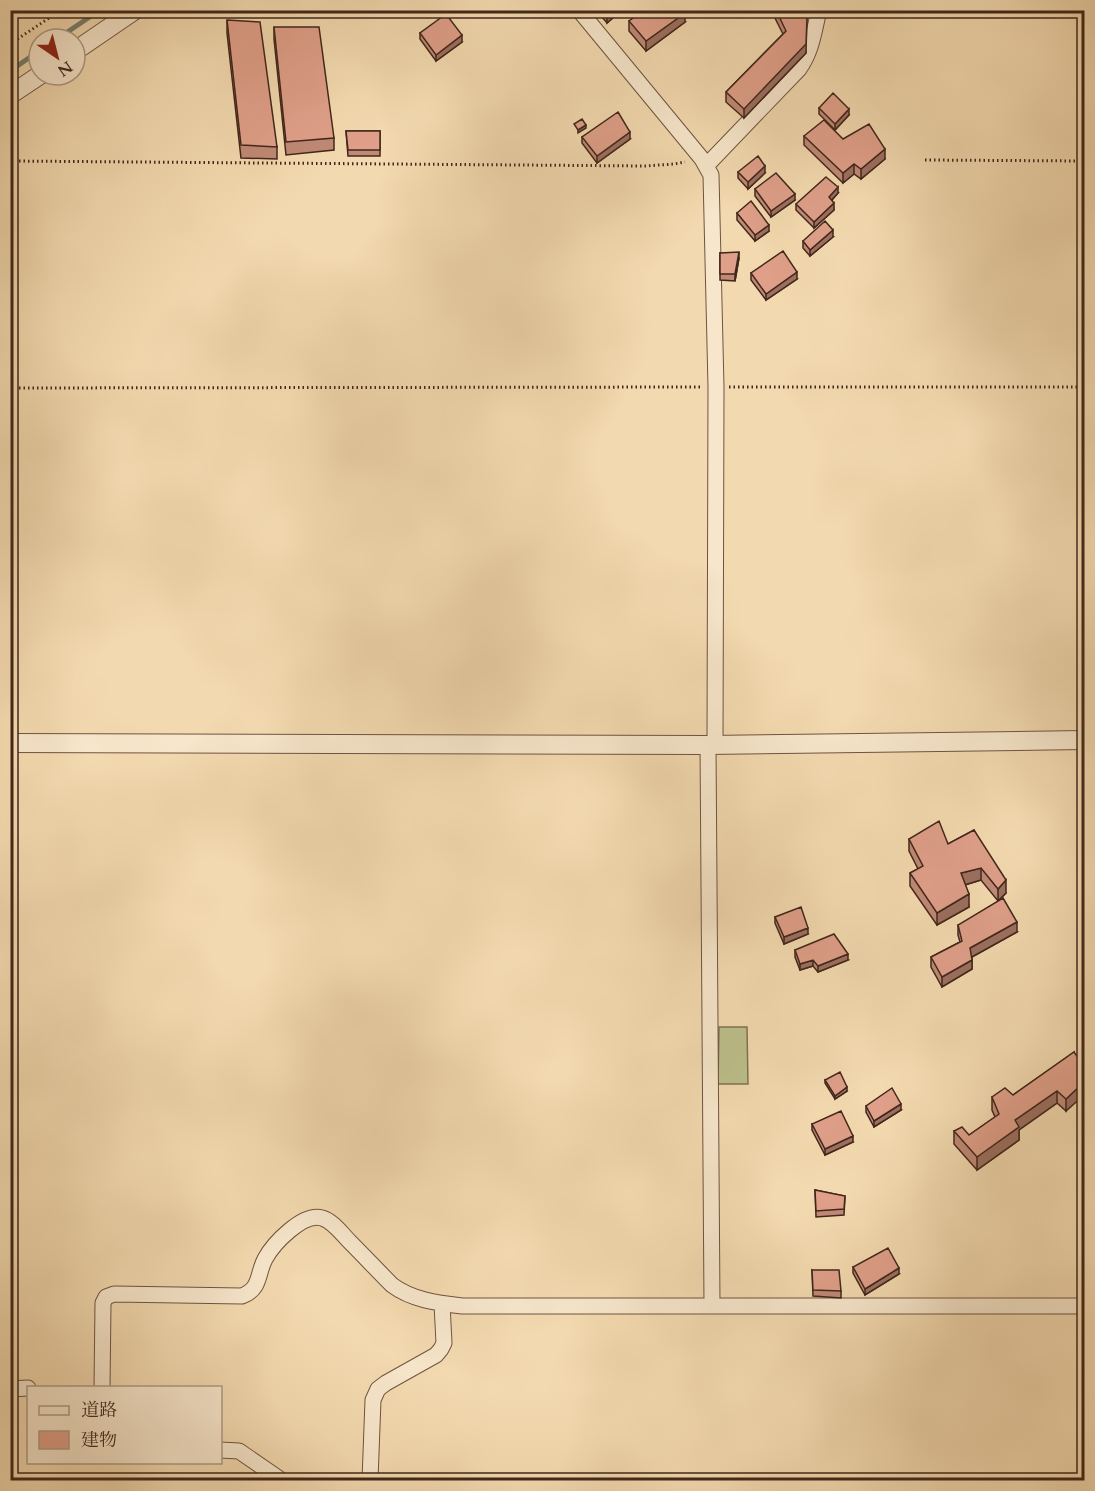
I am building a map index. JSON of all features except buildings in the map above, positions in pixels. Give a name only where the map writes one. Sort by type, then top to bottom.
[{"type":"street","points":[[87,43],[135,10]]},
{"type":"street","points":[[579,10],[704,162],[711,175],[716,387],[712,1305]]},
{"type":"street","points":[[704,162],[799,69],[811,47],[819,10]]},
{"type":"street","points":[[10,95],[27,84]]},
{"type":"street","points":[[10,743],[714,734],[1084,740]]},
{"type":"street","points":[[102,1386],[103,1303],[106,1297],[114,1294],[242,1296],[250,1293],[255,1287],[264,1260],[276,1242],[292,1228],[312,1218],[322,1218],[333,1226],[399,1291],[416,1299],[442,1304],[462,1306],[1084,1306]]},
{"type":"street","points":[[370,1480],[373,1400],[378,1389],[386,1383],[436,1355],[441,1349],[444,1343],[442,1304]]},
{"type":"street","points":[[10,1389],[27,1388]]},
{"type":"street","points":[[222,1450],[239,1451],[281,1480]]},
{"type":"path","points":[[10,44],[61,10]]},
{"type":"path","points":[[925,160],[1084,161]]},
{"type":"path","points":[[10,161],[645,166],[704,162]]},
{"type":"path","points":[[10,388],[1084,387]]},
{"type":"green space","points":[[719,1027],[747,1027],[748,1084],[718,1084]]},
{"type":"waterway","points":[[75,27],[100,10]]},
{"type":"waterway","points":[[10,71],[27,59]]}]
